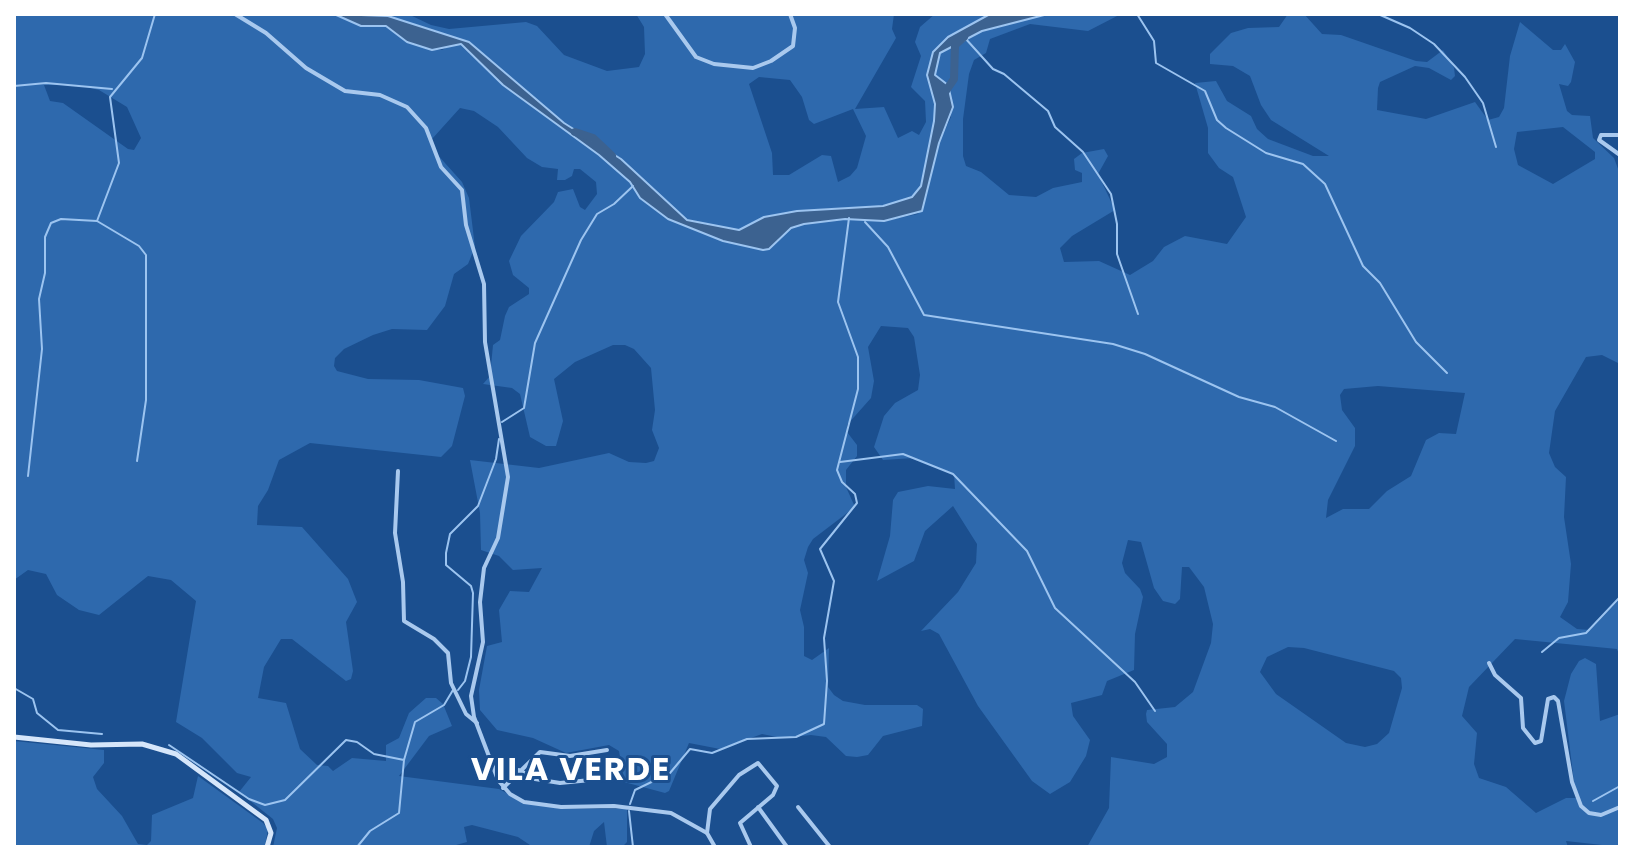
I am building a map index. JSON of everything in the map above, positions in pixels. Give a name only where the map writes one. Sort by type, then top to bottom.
[{"type":"main road","points":[[14,737],[91,745],[142,744],[176,754],[266,820],[271,833],[267,847]]},
{"type":"street","points":[[235,14],[266,33],[306,68],[345,91],[380,95],[407,107],[426,128],[441,167],[462,190],[466,225],[484,284],[485,342],[508,477],[498,538],[486,558],[481,585],[483,642],[471,696],[477,723],[503,788],[524,802],[552,807],[614,806],[671,813],[707,833],[715,847]]},
{"type":"street","points":[[665,14],[696,57],[714,64],[753,68],[771,61],[793,46],[795,28],[790,14]]},
{"type":"street","points":[[1620,135],[1601,135],[1599,140],[1620,155]]},
{"type":"street","points":[[398,471],[395,533],[403,582],[404,621],[434,639],[448,653],[451,683],[466,714],[477,723]]},
{"type":"street","points":[[1489,663],[1495,675],[1521,698],[1523,728],[1535,743],[1541,741],[1548,699],[1556,698],[1572,782],[1581,806],[1589,813],[1601,815],[1620,807]]},
{"type":"street","points":[[503,788],[540,752],[570,756],[607,750]]},
{"type":"street","points":[[707,833],[710,809],[739,775],[755,763],[765,768],[777,786],[773,795],[740,823],[751,847]]},
{"type":"street","points":[[519,770],[535,779],[560,783],[611,778]]},
{"type":"street","points":[[758,807],[787,847]]},
{"type":"street","points":[[798,807],[830,847]]},
{"type":"shaded area","points":[[14,14],[334,14],[361,26],[386,26],[407,42],[432,50],[442,50],[457,42],[503,85],[599,155],[630,182],[640,198],[668,219],[723,241],[763,250],[769,249],[791,228],[804,224],[845,219],[884,221],[918,214],[926,197],[939,143],[951,117],[944,82],[935,75],[940,53],[982,31],[1048,14],[1121,14],[1088,31],[1030,24],[990,39],[986,53],[974,60],[969,74],[963,119],[963,156],[966,166],[981,172],[1009,195],[1036,197],[1053,188],[1082,182],[1082,173],[1075,170],[1074,159],[1082,153],[1104,149],[1108,156],[1098,174],[1115,210],[1072,236],[1060,248],[1064,262],[1099,261],[1130,275],[1153,261],[1164,247],[1185,236],[1227,244],[1246,217],[1233,177],[1219,168],[1208,153],[1208,128],[1195,83],[1216,81],[1227,101],[1251,116],[1257,129],[1268,139],[1313,156],[1329,156],[1271,120],[1261,105],[1250,76],[1233,66],[1210,64],[1210,54],[1231,33],[1248,28],[1279,27],[1288,14],[1304,14],[1322,34],[1341,35],[1416,61],[1427,62],[1443,50],[1454,68],[1455,76],[1451,80],[1429,68],[1415,66],[1380,82],[1378,88],[1377,110],[1426,119],[1475,102],[1488,120],[1499,117],[1504,108],[1510,56],[1520,22],[1553,50],[1561,50],[1565,44],[1575,62],[1571,82],[1568,86],[1559,84],[1567,111],[1572,115],[1590,116],[1593,138],[1614,158],[1620,174],[1620,364],[1602,355],[1586,357],[1555,411],[1549,453],[1555,467],[1566,477],[1564,517],[1571,564],[1568,602],[1560,617],[1577,629],[1590,630],[1620,599],[1620,657],[1617,649],[1515,639],[1469,687],[1462,716],[1477,733],[1474,764],[1479,778],[1506,787],[1536,813],[1566,798],[1576,798],[1564,701],[1571,674],[1579,661],[1585,658],[1596,664],[1600,721],[1620,714],[1620,847],[1566,841],[1568,847],[1087,847],[1109,808],[1111,757],[1154,764],[1167,757],[1167,744],[1147,722],[1146,714],[1147,710],[1175,707],[1193,692],[1211,643],[1213,624],[1204,587],[1189,567],[1182,567],[1180,599],[1175,604],[1163,601],[1154,588],[1141,542],[1128,540],[1122,563],[1125,573],[1143,597],[1135,634],[1134,670],[1107,681],[1102,695],[1071,703],[1073,716],[1090,740],[1086,756],[1070,782],[1050,794],[1032,781],[978,706],[939,634],[930,629],[921,631],[958,592],[976,563],[977,544],[953,506],[925,531],[914,561],[877,581],[890,536],[893,500],[898,492],[928,486],[955,489],[954,474],[914,458],[883,460],[874,447],[884,416],[895,403],[918,390],[920,375],[914,337],[908,328],[881,326],[868,347],[874,381],[871,398],[847,425],[847,432],[857,445],[857,456],[846,470],[846,487],[855,507],[813,539],[808,547],[804,560],[808,573],[800,610],[804,627],[804,656],[812,660],[829,648],[828,687],[834,695],[843,701],[865,705],[917,705],[923,709],[922,726],[883,736],[868,755],[857,757],[846,756],[826,737],[811,735],[782,738],[762,734],[720,749],[689,743],[669,791],[665,793],[624,782],[619,751],[609,745],[566,753],[533,738],[497,730],[480,710],[479,690],[487,646],[502,642],[499,610],[510,591],[529,592],[542,568],[513,570],[499,556],[481,550],[480,513],[470,460],[539,468],[609,453],[629,462],[646,463],[654,461],[659,448],[652,430],[655,410],[651,368],[634,349],[625,345],[613,345],[575,362],[554,379],[563,421],[556,446],[546,446],[530,437],[520,394],[512,388],[483,384],[490,376],[493,345],[500,340],[509,307],[529,294],[529,288],[513,275],[509,261],[521,236],[554,202],[558,192],[573,189],[580,207],[585,210],[597,194],[596,182],[580,169],[574,169],[572,176],[565,180],[557,180],[558,169],[542,167],[527,158],[498,127],[474,111],[460,108],[432,139],[436,153],[462,182],[469,198],[475,247],[468,264],[454,274],[445,306],[427,330],[392,329],[373,335],[344,349],[335,358],[334,366],[337,371],[368,379],[419,380],[463,388],[465,396],[452,446],[441,457],[310,443],[279,460],[268,490],[258,506],[257,525],[302,527],[348,579],[357,602],[346,622],[353,671],[351,679],[346,681],[292,639],[281,639],[264,667],[258,698],[286,703],[300,749],[317,765],[328,766],[333,771],[352,758],[386,761],[386,745],[399,738],[409,713],[426,698],[436,698],[443,704],[452,726],[429,736],[399,776],[499,789],[521,801],[561,809],[627,809],[627,842],[622,847],[607,847],[604,822],[594,831],[589,847],[533,847],[518,837],[472,825],[464,827],[467,842],[449,847],[273,847],[277,828],[273,819],[239,792],[251,777],[237,773],[202,738],[176,722],[196,601],[171,580],[148,576],[99,615],[79,610],[57,595],[46,574],[28,570],[14,580]],"holes":[[[44,85],[78,85],[99,90],[127,107],[141,138],[134,150],[128,149],[63,103],[50,101]],[[1563,127],[1595,152],[1595,159],[1553,184],[1518,165],[1514,149],[1517,132]],[[1378,386],[1465,393],[1456,434],[1439,433],[1426,440],[1411,476],[1387,491],[1369,509],[1343,509],[1326,518],[1328,500],[1355,446],[1355,428],[1342,410],[1340,395],[1344,389]],[[1288,647],[1304,648],[1394,671],[1401,678],[1402,688],[1389,733],[1377,744],[1365,747],[1346,743],[1276,694],[1260,672],[1267,657]]]},
{"type":"shaded area","points":[[334,14],[388,16],[469,42],[564,123],[621,159],[687,220],[739,230],[764,217],[797,211],[883,206],[912,197],[921,186],[934,121],[935,104],[927,75],[933,52],[948,37],[990,14],[1048,14],[982,31],[940,53],[935,75],[948,85],[953,107],[939,143],[922,211],[884,221],[845,219],[804,224],[791,228],[769,249],[763,250],[723,241],[668,219],[640,198],[630,182],[599,155],[503,85],[461,44],[432,50],[407,42],[386,26],[361,26]]},
{"type":"shaded area","points":[[376,14],[408,14],[431,25],[449,29],[526,22],[537,26],[564,55],[607,71],[639,67],[645,54],[644,27],[636,14],[894,14],[892,29],[896,38],[855,109],[884,107],[898,138],[912,131],[919,135],[926,122],[925,101],[911,87],[921,56],[915,42],[920,27],[935,14],[990,14],[948,37],[927,75],[935,104],[934,121],[921,186],[912,197],[883,206],[821,209],[739,230],[687,220],[621,159],[564,123],[469,42]],"holes":[[[759,77],[790,80],[802,97],[809,120],[814,124],[853,109],[866,136],[857,168],[850,176],[838,182],[831,156],[822,155],[789,175],[773,175],[772,153],[749,84]]]},
{"type":"shaded area","points":[[14,741],[104,750],[104,763],[93,777],[97,789],[122,816],[138,844],[147,845],[151,841],[152,815],[193,798],[198,776],[263,823],[268,829],[265,846],[14,847]]},
{"type":"waterway","points":[[97,221],[119,163],[110,97],[142,58],[155,14]]},
{"type":"waterway","points":[[1137,14],[1154,41],[1156,63],[1205,91],[1217,120],[1266,153],[1303,164],[1325,184],[1363,266],[1380,283],[1416,342],[1447,373]]},
{"type":"waterway","points":[[1378,14],[1410,28],[1434,44],[1465,77],[1483,103],[1496,147]]},
{"type":"waterway","points":[[943,95],[954,79],[955,45],[964,37]]},
{"type":"waterway","points":[[965,38],[993,69],[1004,74],[1048,111],[1055,127],[1083,152],[1111,194],[1117,224],[1117,254],[1138,314]]},
{"type":"waterway","points":[[14,86],[46,83],[112,89]]},
{"type":"waterway","points":[[575,132],[593,138],[612,156]]},
{"type":"waterway","points":[[502,422],[524,408],[535,343],[581,240],[597,214],[614,204],[633,186]]},
{"type":"waterway","points":[[630,804],[635,790],[670,773],[690,749],[712,753],[747,739],[796,737],[824,724],[827,681],[824,638],[834,581],[820,549],[857,503],[855,494],[842,482],[837,470],[858,389],[858,357],[838,302],[849,218]]},
{"type":"waterway","points":[[28,476],[42,349],[39,299],[45,273],[45,237],[51,223],[61,219],[97,221],[139,246],[146,255],[146,400],[137,461]]},
{"type":"waterway","points":[[865,222],[888,247],[924,315],[1113,344],[1145,354],[1239,397],[1275,407],[1336,441]]},
{"type":"waterway","points":[[458,690],[465,681],[471,657],[473,593],[471,586],[446,565],[446,553],[450,534],[478,506],[496,459],[499,439]]},
{"type":"waterway","points":[[840,462],[903,454],[953,474],[1027,551],[1055,608],[1135,682],[1155,711]]},
{"type":"waterway","points":[[1542,652],[1559,638],[1586,633],[1620,597]]},
{"type":"waterway","points":[[14,688],[33,699],[37,713],[58,730],[102,734]]},
{"type":"waterway","points":[[357,847],[370,831],[399,813],[404,760],[415,722],[444,705],[453,690]]},
{"type":"waterway","points":[[169,745],[249,799],[265,805],[285,800],[346,740],[357,742],[374,754],[404,760]]},
{"type":"waterway","points":[[1593,801],[1620,786]]},
{"type":"waterway","points":[[629,811],[633,847]]},
{"type":"district","name":"VILA VERDE","points":[[571,772]]}]
